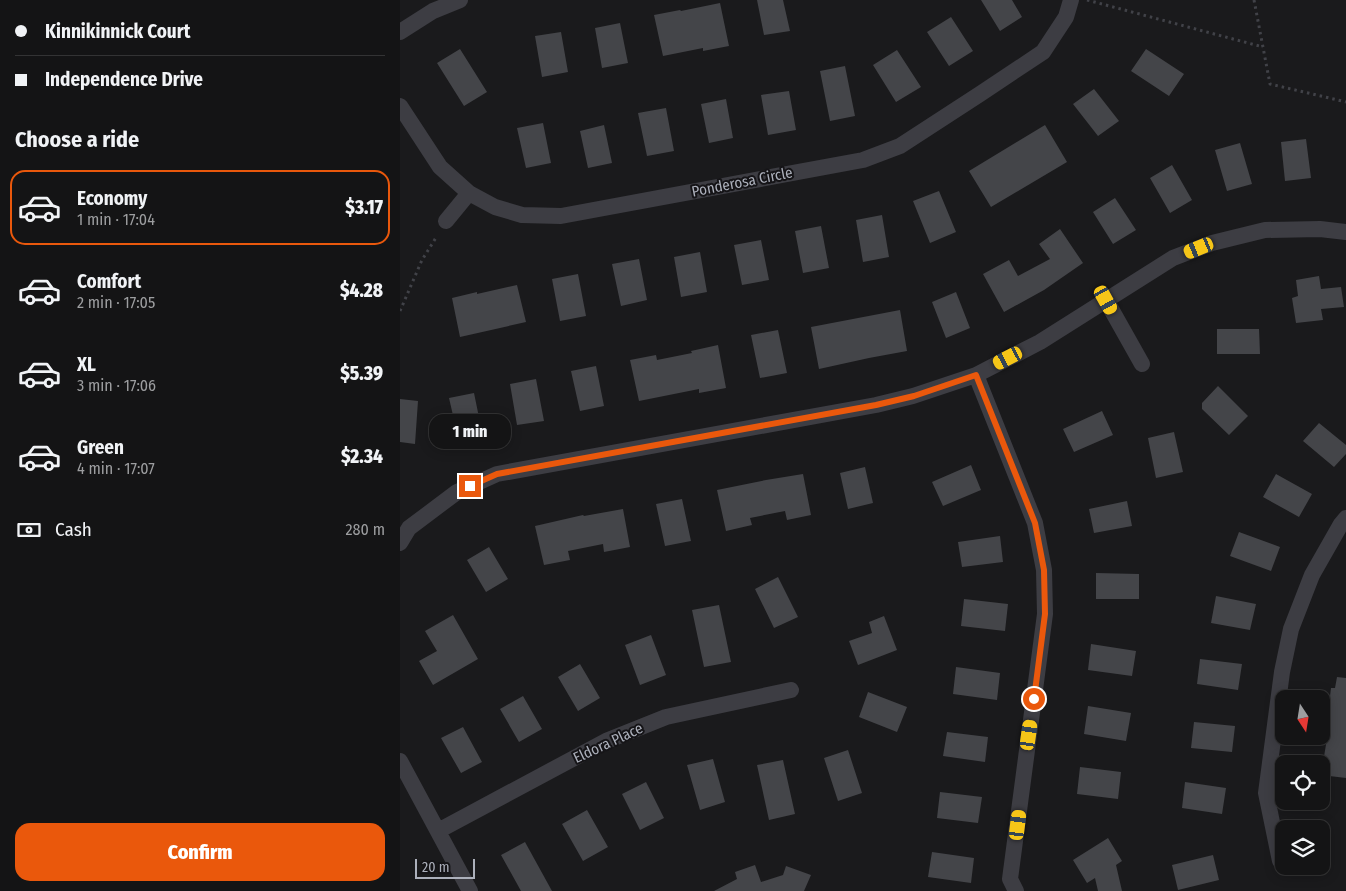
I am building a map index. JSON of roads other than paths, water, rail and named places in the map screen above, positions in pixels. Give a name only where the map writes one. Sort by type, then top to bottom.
[{"type":"street","points":[[400,32],[433,11],[460,0]]},
{"type":"street","name":"Ponderosa Circle","points":[[400,106],[440,168],[469,193],[495,207],[522,214],[561,216],[863,160],[900,146],[1043,52],[1066,17],[1071,0]]},
{"type":"street","points":[[446,221],[469,193]]},
{"type":"street","points":[[400,543],[404,524],[457,492],[497,474],[876,405],[914,396],[976,375],[1040,342],[1174,258],[1212,242],[1265,230],[1320,229],[1346,232]]},
{"type":"street","points":[[1106,300],[1142,364]]},
{"type":"street","points":[[976,375],[1035,523],[1044,570],[1045,614],[1010,879],[1016,891]]},
{"type":"street","points":[[1275,837],[1266,793],[1282,672],[1291,630],[1312,575],[1346,518]]},
{"type":"street","name":"Eldora Place","points":[[438,831],[606,741],[666,717],[791,690]]},
{"type":"street","points":[[400,761],[470,891]]}]
